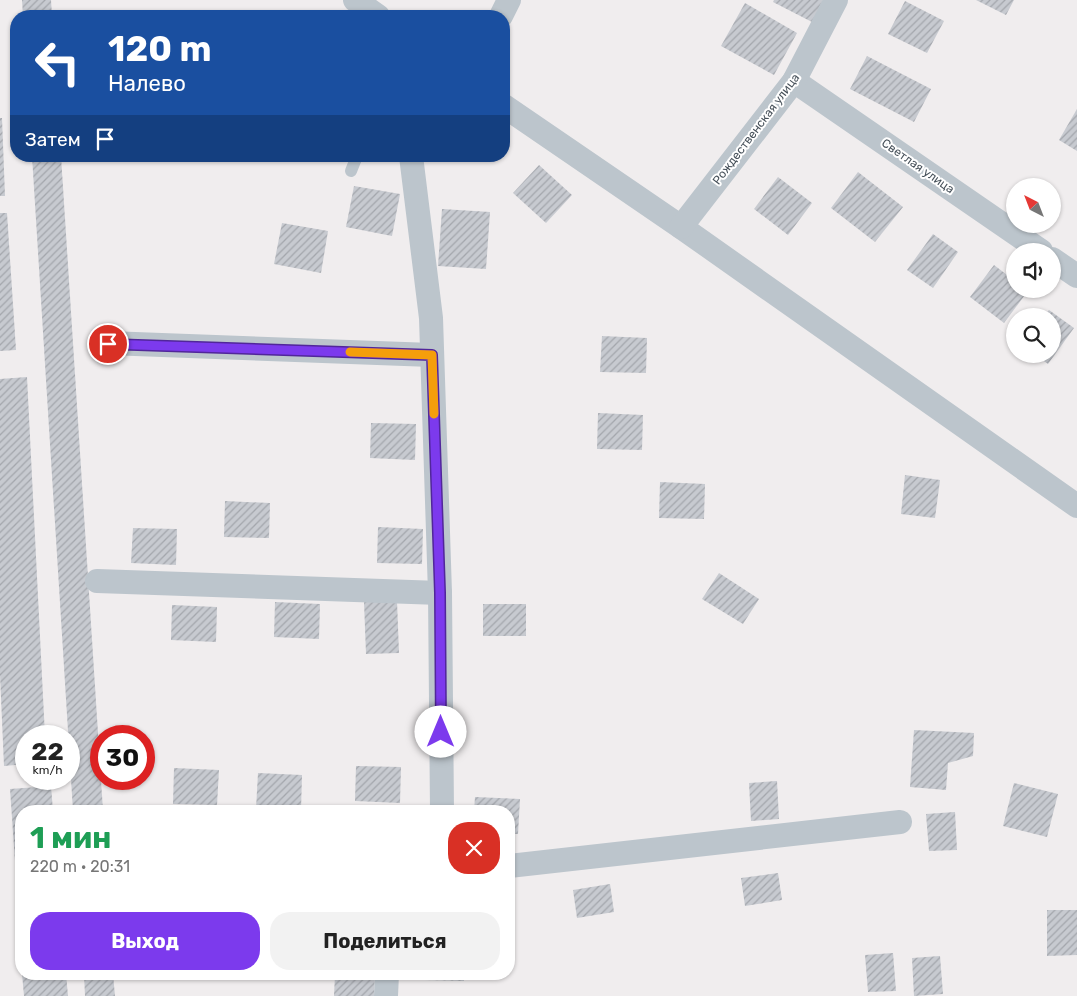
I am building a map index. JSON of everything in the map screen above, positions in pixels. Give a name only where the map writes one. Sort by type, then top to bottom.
[{"type":"street","points":[[355,0],[369,10]]},
{"type":"street","name":"Рождественская улица","points":[[681,226],[794,81],[836,0]]},
{"type":"street","name":"Светлая улица","points":[[794,81],[1029,243]]},
{"type":"street","points":[[510,110],[681,226],[1077,506]]},
{"type":"street","points":[[412,162],[430,318],[432,355],[440,593],[442,805]]},
{"type":"street","points":[[1061,265],[1077,276]]},
{"type":"street","points":[[108,344],[432,355]]},
{"type":"street","points":[[97,582],[440,593]]},
{"type":"street","points":[[515,865],[900,822]]},
{"type":"street","points":[[386,996],[387,980]]},
{"type":"lane","points":[[351,171],[355,162]]},
{"type":"building","points":[[22,0],[51,0],[52,10],[23,10]]},
{"type":"building","points":[[774,0],[823,0],[812,22],[773,2]]},
{"type":"building","points":[[976,0],[1014,0],[1006,15]]},
{"type":"building","points":[[905,1],[944,21],[927,53],[888,34]]},
{"type":"building","points":[[745,3],[797,33],[774,75],[721,46]]},
{"type":"building","points":[[867,56],[931,89],[914,122],[850,89]]},
{"type":"building","points":[[1077,109],[1077,151],[1059,140]]},
{"type":"building","points":[[0,118],[2,118],[5,196],[0,196]]},
{"type":"building","points":[[32,162],[61,162],[97,725],[90,725],[90,790],[102,790],[103,805],[73,805],[72,790],[80,790],[80,725],[68,725]]},
{"type":"building","points":[[539,165],[572,195],[546,223],[513,193]]},
{"type":"building","points":[[858,172],[903,207],[875,242],[831,208]]},
{"type":"building","points":[[778,177],[812,203],[788,235],[754,209]]},
{"type":"building","points":[[354,186],[400,194],[392,236],[346,227]]},
{"type":"building","points":[[442,209],[490,212],[486,269],[438,266]]},
{"type":"building","points":[[0,213],[7,213],[16,350],[0,351]]},
{"type":"building","points":[[282,223],[328,231],[321,273],[274,264]]},
{"type":"building","points":[[933,234],[958,252],[933,288],[907,270]]},
{"type":"building","points":[[994,265],[1006,274],[1006,298],[1023,298],[1015,308],[1006,308],[1006,320],[1004,323],[970,297]]},
{"type":"building","points":[[1061,319],[1074,328],[1061,346]]},
{"type":"building","points":[[602,336],[647,338],[646,373],[600,372]]},
{"type":"building","points":[[27,377],[44,725],[15,725],[15,765],[4,766],[0,675],[0,379]]},
{"type":"building","points":[[598,413],[643,415],[642,450],[597,449]]},
{"type":"building","points":[[371,423],[416,424],[415,460],[370,458]]},
{"type":"building","points":[[905,475],[940,480],[935,518],[901,514]]},
{"type":"building","points":[[660,482],[705,484],[704,519],[659,518]]},
{"type":"building","points":[[225,501],[270,503],[269,538],[224,537]]},
{"type":"building","points":[[378,527],[423,529],[422,564],[377,563]]},
{"type":"building","points":[[133,528],[177,529],[176,565],[131,563]]},
{"type":"building","points":[[719,573],[759,599],[743,624],[702,599]]},
{"type":"building","points":[[397,601],[399,653],[366,654],[364,602]]},
{"type":"building","points":[[275,602],[320,604],[319,639],[274,637]]},
{"type":"building","points":[[483,604],[526,604],[526,636],[483,636]]},
{"type":"building","points":[[172,605],[217,607],[216,642],[171,640]]},
{"type":"building","points":[[914,730],[974,733],[973,756],[948,763],[946,790],[910,787]]},
{"type":"building","points":[[356,766],[401,767],[400,803],[355,801]]},
{"type":"building","points":[[174,768],[219,770],[217,805],[173,804]]},
{"type":"building","points":[[258,773],[302,775],[301,805],[256,805]]},
{"type":"building","points":[[777,781],[779,819],[751,821],[749,783]]},
{"type":"building","points":[[1014,783],[1058,794],[1047,837],[1003,826]]},
{"type":"building","points":[[10,789],[51,790],[53,805],[15,805],[15,861]]},
{"type":"building","points":[[475,797],[520,799],[518,834],[515,834],[515,805],[474,805]]},
{"type":"building","points":[[955,812],[957,850],[929,851],[926,814]]},
{"type":"building","points":[[778,873],[782,900],[745,906],[741,878]]},
{"type":"building","points":[[610,884],[614,912],[577,918],[573,890]]},
{"type":"building","points":[[1047,910],[1077,910],[1077,955],[1047,956]]},
{"type":"building","points":[[893,953],[896,991],[868,992],[865,955]]},
{"type":"building","points":[[940,956],[943,994],[914,996],[912,958]]},
{"type":"building","points":[[23,980],[67,980],[68,996],[24,996]]},
{"type":"building","points":[[84,980],[114,980],[115,996],[85,996]]},
{"type":"building","points":[[335,980],[375,980],[374,996],[334,996]]},
{"type":"building","points":[[424,980],[464,980],[464,981]]},
{"type":"slow traffic","points":[[350,352],[432,355],[434,414]]},
{"type":"route","points":[[108,344],[432,355],[440,593],[441,732]]}]
